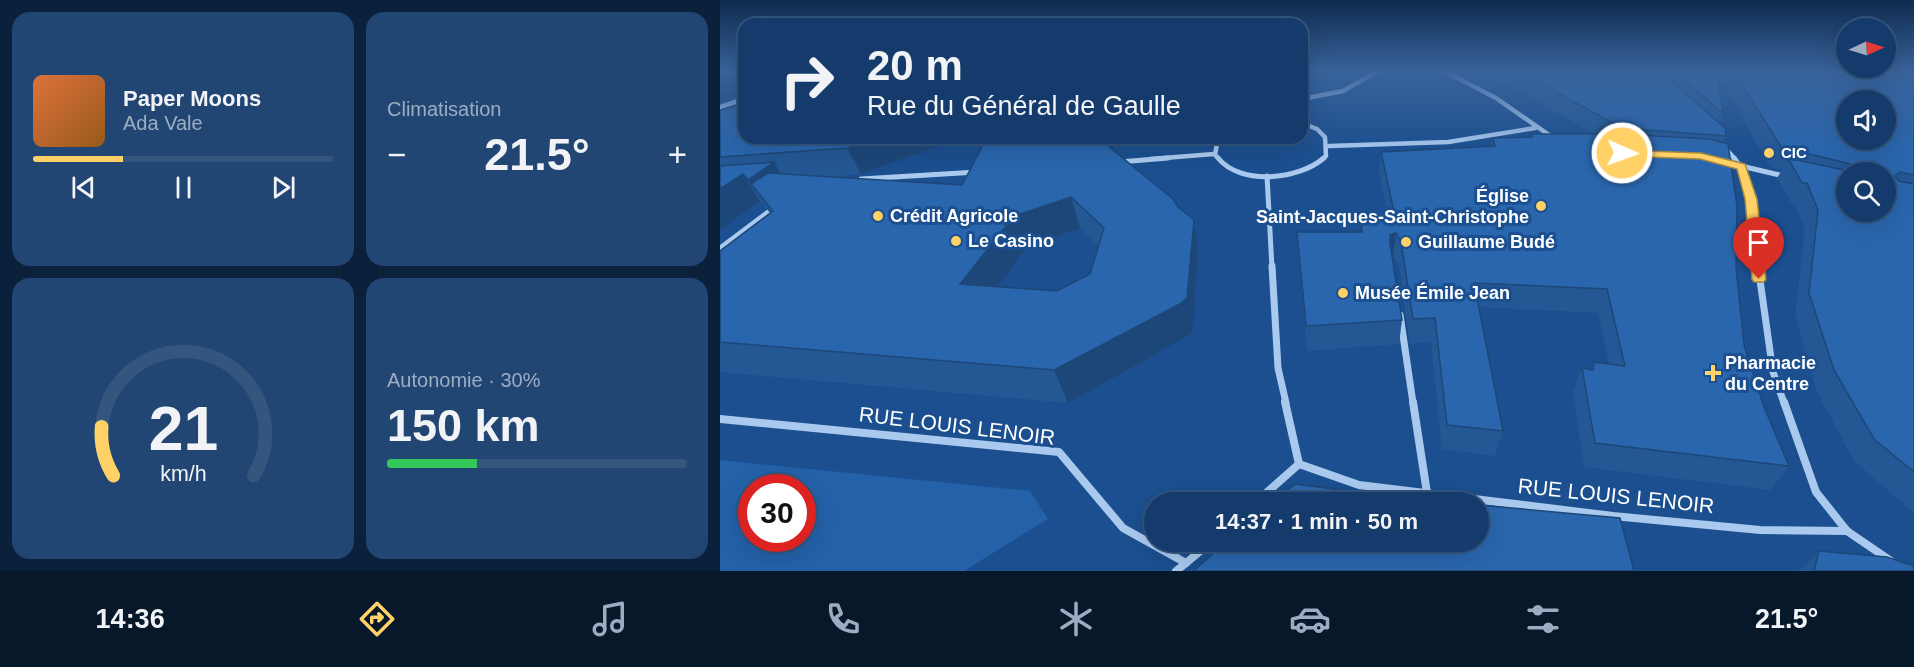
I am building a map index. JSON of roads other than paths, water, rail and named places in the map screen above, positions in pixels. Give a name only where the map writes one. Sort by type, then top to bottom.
[{"type":"street","points":[[1495,98],[1542,133],[1559,141]]},
{"type":"street","points":[[720,108],[738,101]]},
{"type":"street","points":[[1215,144],[1214,154],[1220,163],[1232,170],[1266,176],[1304,171],[1317,164],[1326,155],[1329,146],[1326,137],[1308,126]]},
{"type":"street","points":[[1329,146],[1448,142],[1535,128]]},
{"type":"street","points":[[1723,146],[1742,166],[1751,199],[1756,255],[1773,372],[1816,492],[1847,531],[1896,564]]},
{"type":"street","points":[[1110,162],[1214,154]]},
{"type":"street","points":[[1721,161],[1793,178]]},
{"type":"street","points":[[850,180],[980,171]]},
{"type":"street","points":[[1266,176],[1278,368],[1299,464],[1267,492]]},
{"type":"street","points":[[720,248],[780,202]]},
{"type":"street","points":[[1399,308],[1427,492]]},
{"type":"street","name":"RUE LOUIS LENOIR","points":[[720,419],[1059,452],[1123,528],[1186,563]]},
{"type":"street","name":"RUE LOUIS LENOIR","points":[[1299,464],[1359,485],[1418,492]]},
{"type":"street","name":"RUE LOUIS LENOIR","points":[[1489,500],[1760,530],[1847,531]]},
{"type":"street","points":[[1176,571],[1199,552]]},
{"type":"place","name":"CIC","points":[[1769,153]]},
{"type":"place","name":"Église Saint-Jacques-Saint-Christophe","points":[[1541,206]]},
{"type":"place","name":"Crédit Agricole","points":[[878,216]]},
{"type":"place","name":"Le Casino","points":[[956,241]]},
{"type":"place","name":"Guillaume Budé","points":[[1406,242]]},
{"type":"place","name":"Musée Émile Jean","points":[[1343,293]]},
{"type":"place","name":"Pharmacie du Centre","points":[[1713,373]]}]
